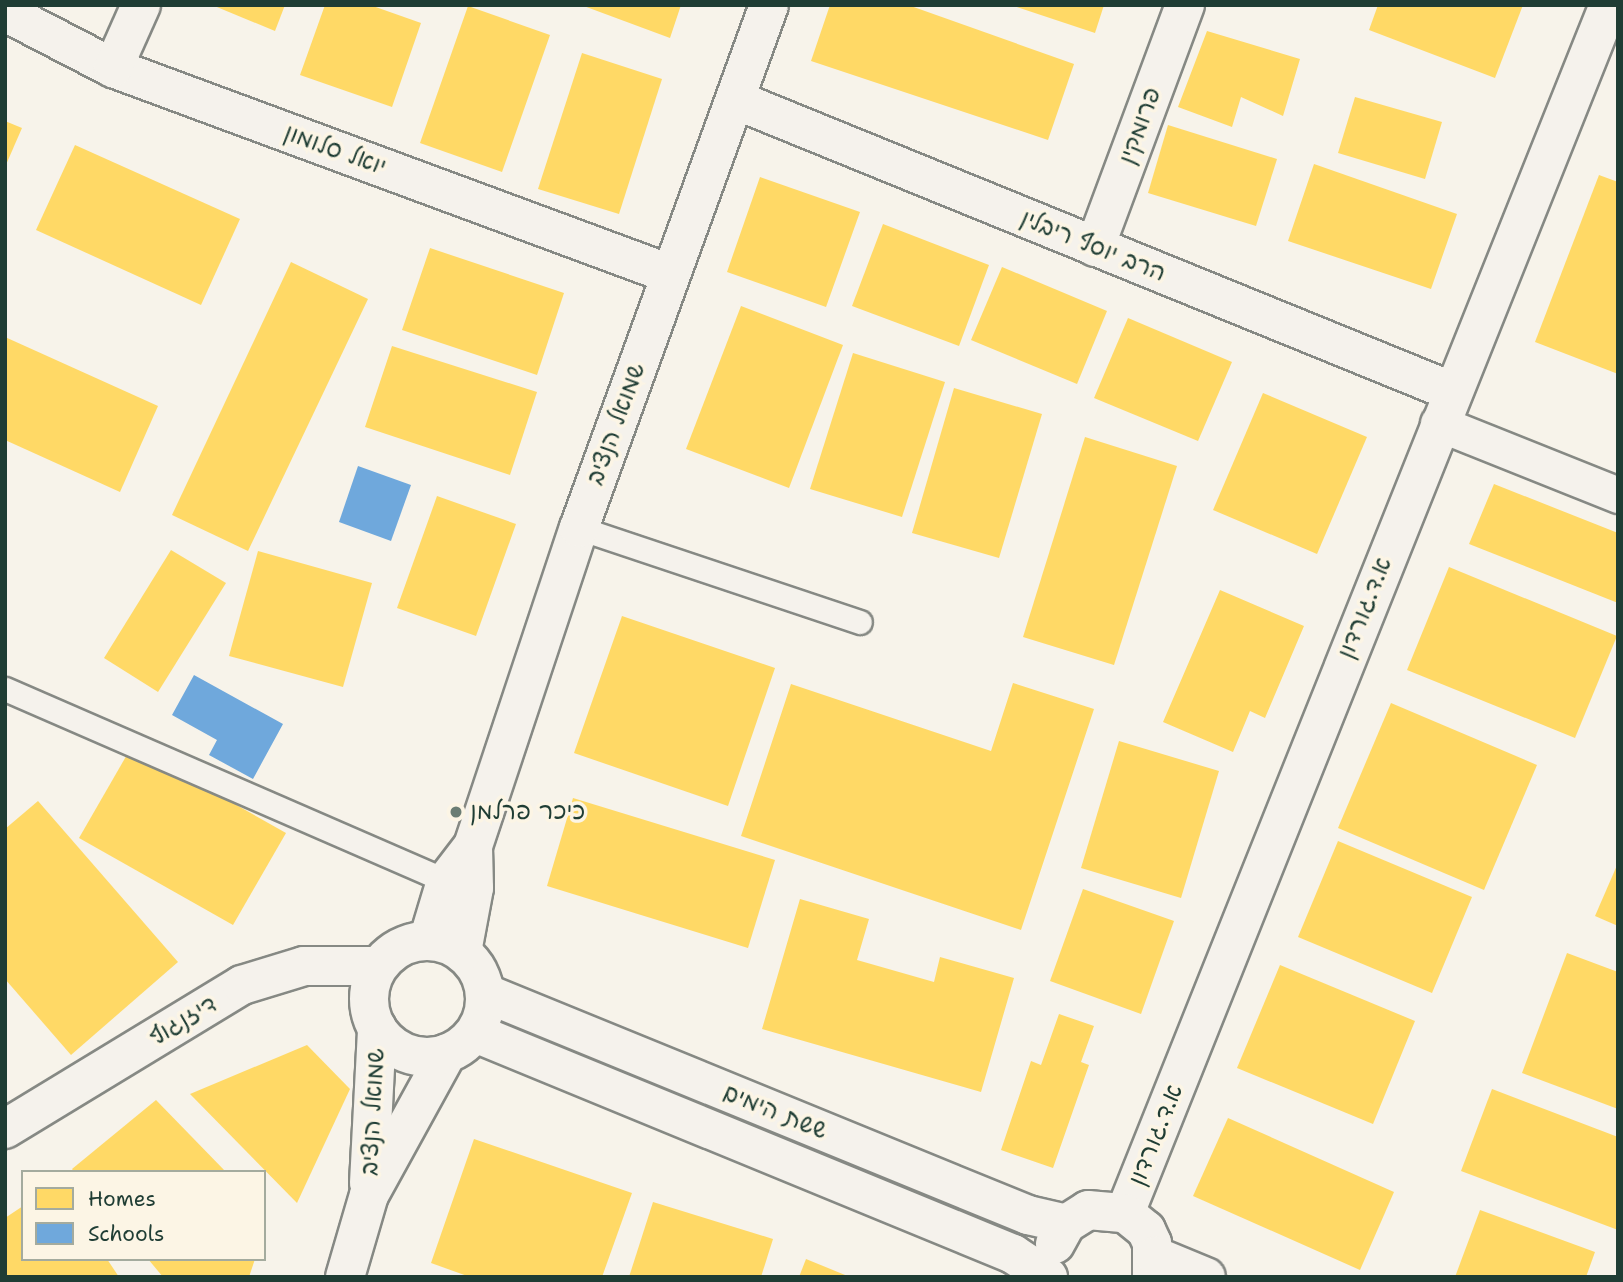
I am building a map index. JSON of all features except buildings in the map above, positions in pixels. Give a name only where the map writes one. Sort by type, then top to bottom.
[{"type":"street","points":[[113,68],[141,5]]},
{"type":"street","name":"שמואל הנציב","points":[[445,946],[446,881],[472,846],[579,528],[769,5]]},
{"type":"street","name":"פרומקין","points":[[1095,247],[1185,5]]},
{"type":"street","name":"א.ד.גורדון","points":[[1125,1213],[1445,407],[1609,5]]},
{"type":"street","name":"יואל סלומון","points":[[5,12],[113,68],[670,274]]},
{"type":"street","name":"הרב יוסף ריבלין","points":[[736,100],[1095,247],[1445,407],[1618,495]]},
{"type":"street","name":"שמואל הנציב","points":[[445,946],[474,888],[472,846]]},
{"type":"street","points":[[406,944],[445,946],[478,970],[485,993],[484,1014],[461,1043],[410,1055],[391,1044],[377,1028],[369,1007],[370,986],[378,966],[406,944]]},
{"type":"street","name":"דיזנגוף","points":[[5,1129],[242,985],[304,966],[378,966]]},
{"type":"street","name":"ששת הימים","points":[[485,993],[1028,1215],[1066,1224]]},
{"type":"street","name":"שמואל הנציב","points":[[345,1277],[369,1195],[377,1028]]},
{"type":"street","name":"שמואל הנציב","points":[[369,1195],[461,1043]]},
{"type":"street","name":"ששת הימים","points":[[461,1043],[1013,1254],[1048,1277]]},
{"type":"street","points":[[1056,1277],[1055,1243],[1066,1224],[1100,1208],[1125,1213],[1146,1230],[1153,1266],[1206,1277]]},
{"type":"lane","points":[[579,528],[860,622]]},
{"type":"lane","points":[[5,689],[446,881]]},
{"type":"place","name":"כיכר פרלמן","points":[[456,812]]}]
